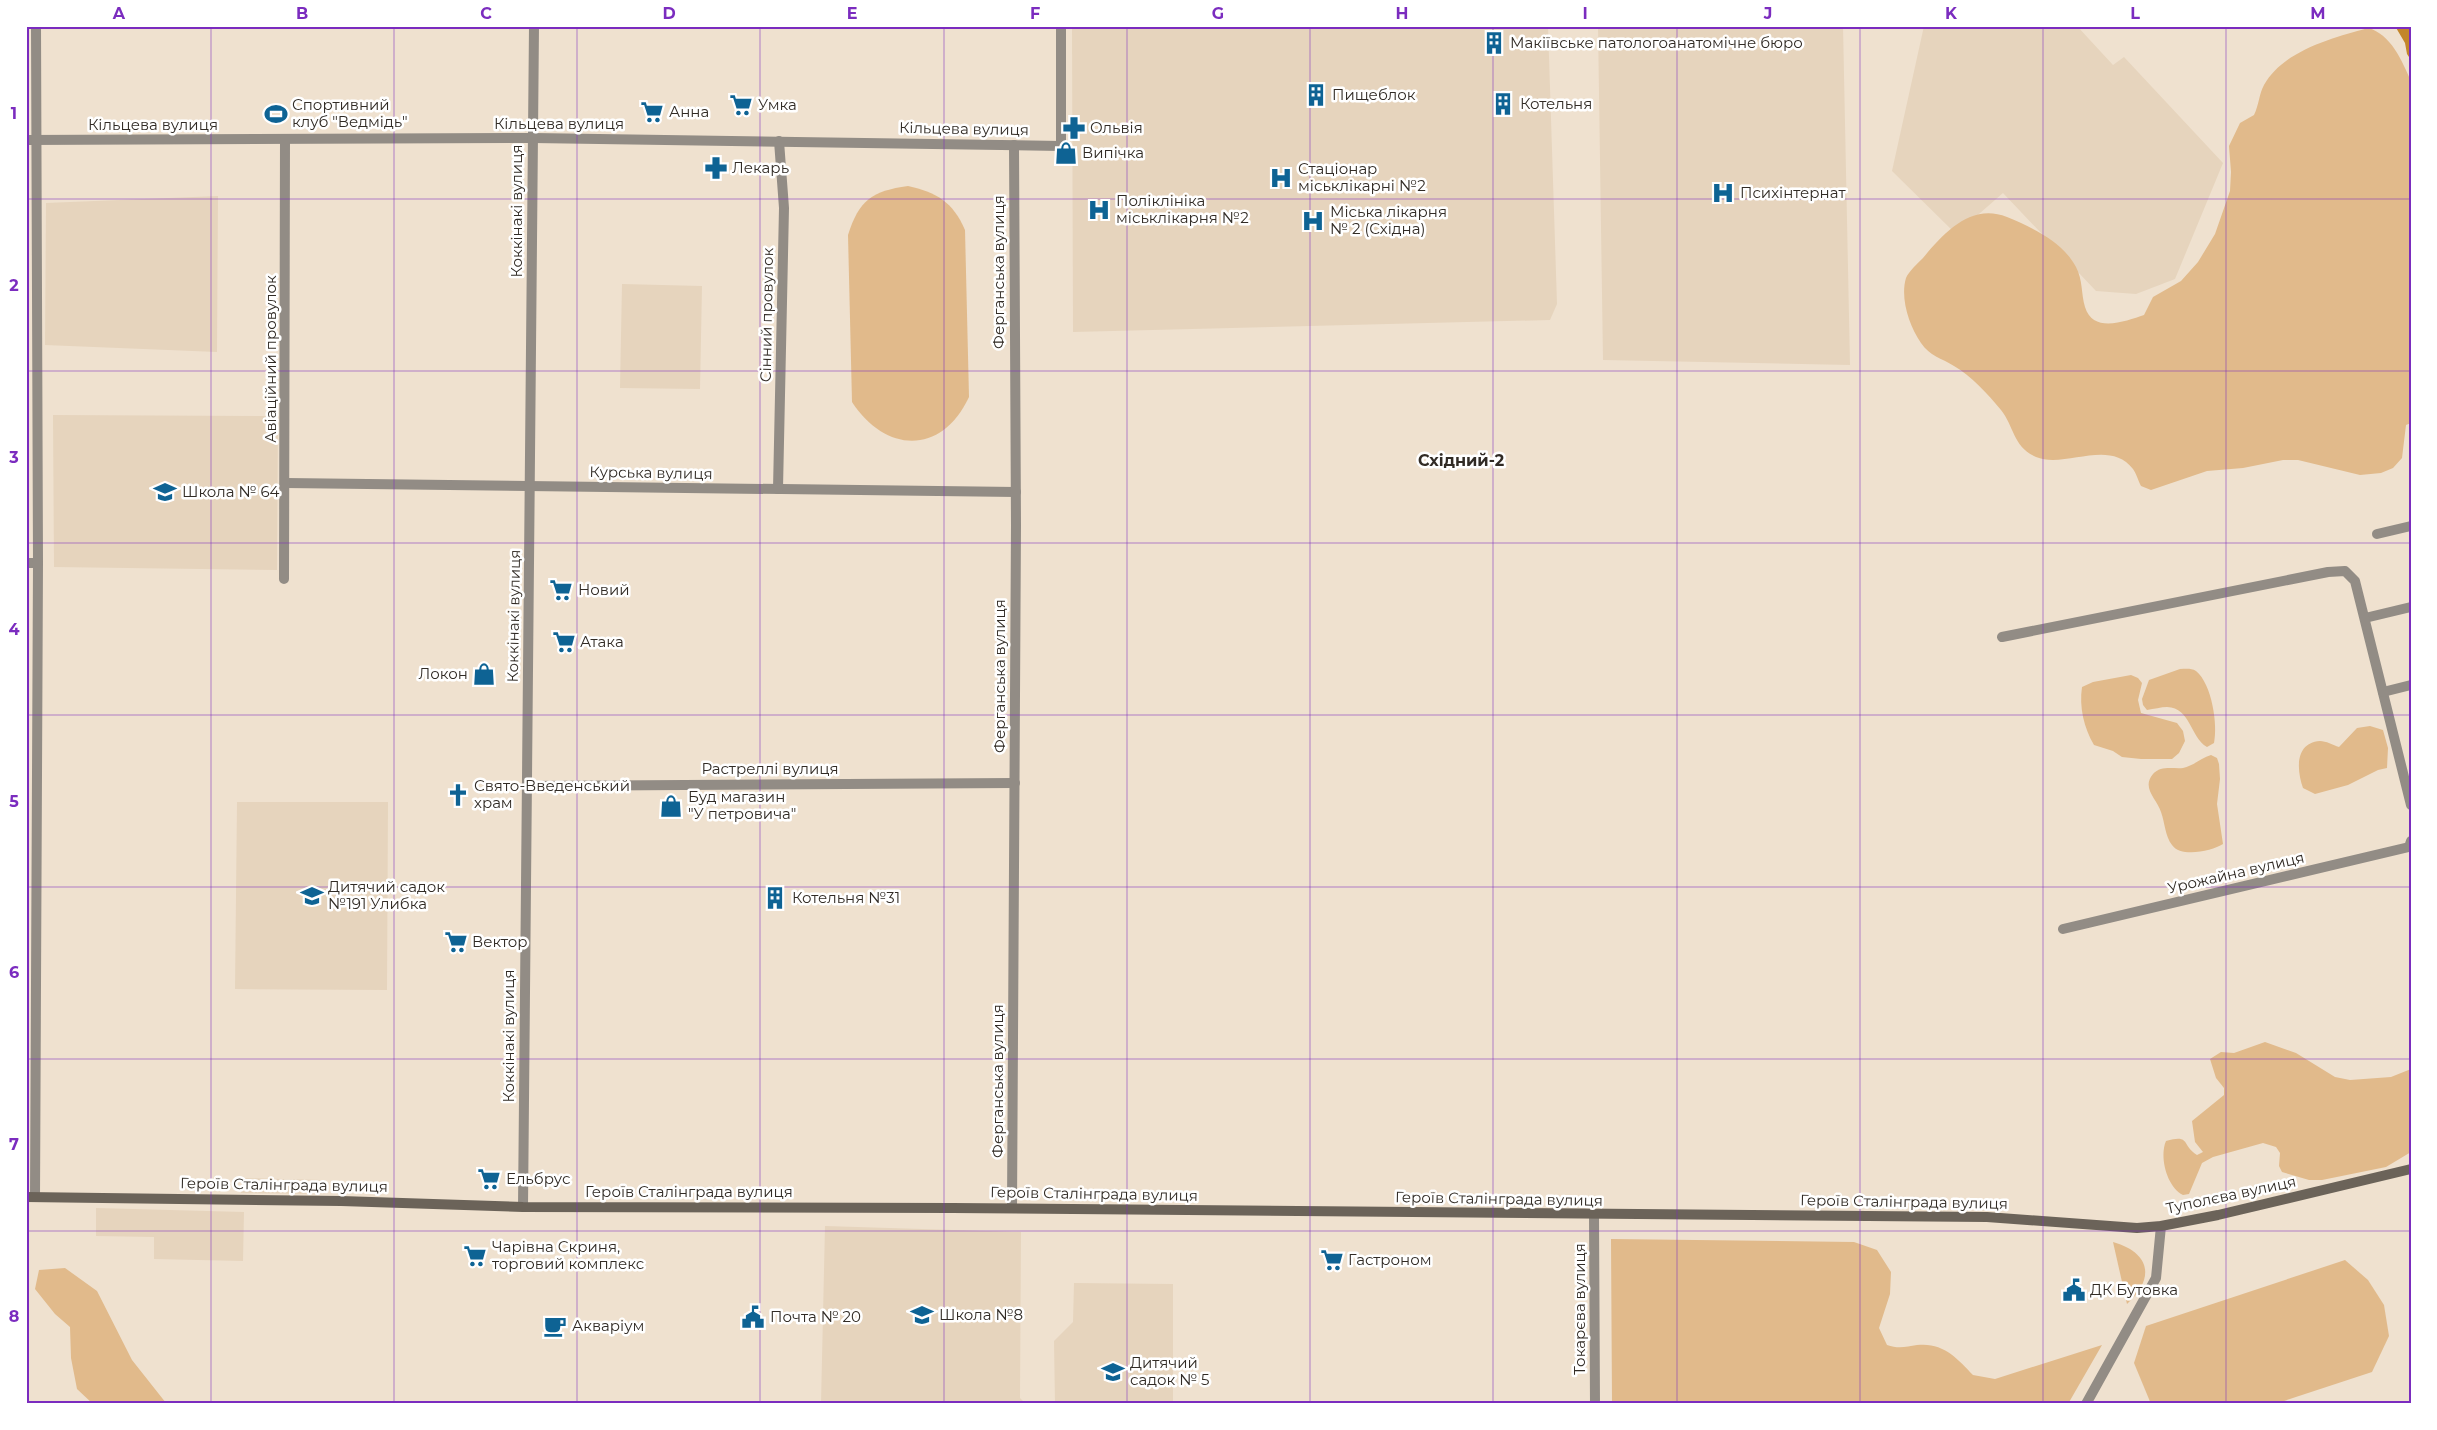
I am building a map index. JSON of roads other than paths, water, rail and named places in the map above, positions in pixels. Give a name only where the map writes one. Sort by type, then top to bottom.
[{"type":"main road","name":"Туполєва вулиця","points":[[2160,1226],[2218,1216],[2411,1169]]},
{"type":"main road","name":"Героїв Сталінграда вулиця","points":[[31,1197],[341,1201],[523,1207],[1012,1208],[1594,1215],[1987,1217],[2137,1228],[2160,1226]]},
{"type":"street","points":[[31,1197],[31,877],[38,563],[31,140],[36,26]]},
{"type":"street","name":"Коккінакі вулиця","points":[[523,1207],[534,26]]},
{"type":"street","name":"Кільцева вулиця","points":[[31,140],[533,138],[1061,146],[1061,26]]},
{"type":"street","name":"Авіаційний провулок","points":[[284,579],[286,483],[286,139]]},
{"type":"street","name":"Сінний провулок","points":[[778,489],[784,208],[779,141]]},
{"type":"street","name":"Ферганська вулиця","points":[[1012,1208],[1016,492],[1014,145]]},
{"type":"street","name":"Курська вулиця","points":[[286,483],[1016,492]]},
{"type":"street","points":[[2377,534],[2411,526]]},
{"type":"street","points":[[26,563],[38,563]]},
{"type":"street","points":[[2002,636],[2328,572],[2344,571],[2355,581],[2411,805]]},
{"type":"street","points":[[2365,618],[2411,607]]},
{"type":"street","points":[[2383,692],[2411,685]]},
{"type":"street","name":"Растреллі вулиця","points":[[526,786],[1014,783]]},
{"type":"street","name":"Урожайна вулиця","points":[[2063,929],[2409,847],[2411,841]]},
{"type":"street","name":"Токарєва вулиця","points":[[1594,1215],[1595,1404]]},
{"type":"street","name":"Туполєва вулиця","points":[[2086,1404],[2156,1278],[2160,1226]]},
{"type":"place","name":"Макіївське патологоанатомічне бюро","points":[[1494,43]]},
{"type":"place","name":"Пищеблок","points":[[1316,95]]},
{"type":"place","name":"Котельня","points":[[1503,104]]},
{"type":"place","name":"Умка","points":[[741,105]]},
{"type":"place","name":"Анна","points":[[652,112]]},
{"type":"place","name":"Спортивний клуб \"Ведмідь\"","points":[[276,114]]},
{"type":"place","name":"Ольвія","points":[[1074,128]]},
{"type":"place","name":"Випічка","points":[[1066,153]]},
{"type":"place","name":"Лекарь","points":[[716,168]]},
{"type":"place","name":"Стаціонар міськлікарні №2","points":[[1281,178]]},
{"type":"place","name":"Психінтернат","points":[[1723,193]]},
{"type":"place","name":"Поліклініка міськлікарня №2","points":[[1099,210]]},
{"type":"place","name":"Міська лікарня № 2 (Східна)","points":[[1313,221]]},
{"type":"place","name":"Школа № 64","points":[[165,492]]},
{"type":"place","name":"Новий","points":[[561,590]]},
{"type":"place","name":"Атака","points":[[564,642]]},
{"type":"place","name":"Локон","points":[[484,674]]},
{"type":"place","name":"Свято-Введенський храм","points":[[458,795]]},
{"type":"place","name":"Буд магазин \"У петровича\"","points":[[671,806]]},
{"type":"place","name":"Дитячий садок №191 Улибка","points":[[312,896]]},
{"type":"place","name":"Котельня №31","points":[[775,898]]},
{"type":"place","name":"Вектор","points":[[456,942]]},
{"type":"place","name":"Ельбрус","points":[[489,1179]]},
{"type":"place","name":"Чарівна Скриня, торговий комплекс","points":[[475,1256]]},
{"type":"place","name":"Гастроном","points":[[1332,1260]]},
{"type":"place","name":"ДК Бутовка","points":[[2074,1290]]},
{"type":"place","name":"Школа №8","points":[[922,1315]]},
{"type":"place","name":"Почта № 20","points":[[753,1317]]},
{"type":"place","name":"Акваріум","points":[[555,1326]]},
{"type":"place","name":"Дитячий садок № 5","points":[[1113,1372]]},
{"type":"district","name":"Східний-2","points":[[1461,460]]}]
